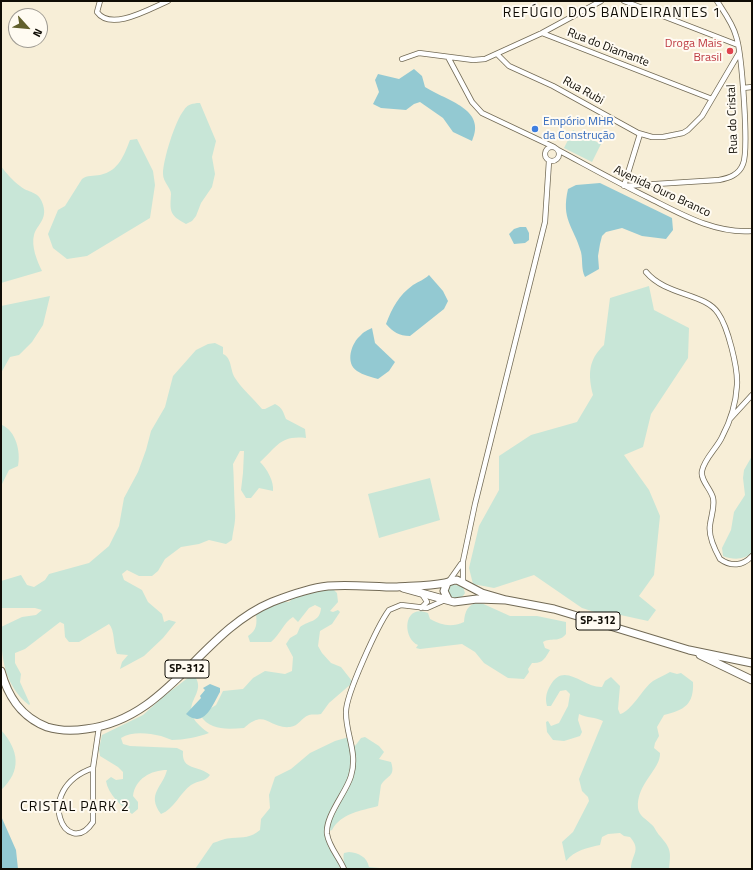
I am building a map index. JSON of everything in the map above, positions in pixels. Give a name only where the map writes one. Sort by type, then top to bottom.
[{"type":"main road","name":"SP-312","points":[[1,671],[9,696],[31,719],[46,726],[61,730],[99,727],[126,718],[149,705],[237,623],[252,612],[272,602],[299,592],[327,586],[397,587],[447,583],[453,580],[506,600]]},
{"type":"main road","points":[[447,583],[444,591],[448,599]]},
{"type":"main road","points":[[460,601],[465,596],[464,584]]},
{"type":"main road","name":"SP-312","points":[[397,587],[448,599],[454,602],[477,599],[506,600],[554,609],[689,650],[752,663]]},
{"type":"main road","name":"SP-312","points":[[689,650],[752,680]]},
{"type":"street","points":[[100,1],[97,12],[101,18],[109,21],[125,19],[168,1]]},
{"type":"street","points":[[402,60],[406,56],[419,53],[480,60],[498,54],[542,33],[601,1]]},
{"type":"street","points":[[624,1],[738,45]]},
{"type":"street","name":"Rua do Cristal","points":[[624,186],[719,180],[738,173],[743,165],[745,157],[743,88],[738,45],[734,30],[718,1]]},
{"type":"street","name":"Rua do Diamante","points":[[542,33],[712,99]]},
{"type":"street","name":"Rua Rubi","points":[[498,54],[509,66],[580,100],[640,134],[652,137],[663,137],[673,136],[688,130],[702,116],[739,53]]},
{"type":"street","name":"Avenida Ouro Branco","points":[[448,57],[472,102],[479,111],[489,117],[556,148],[624,186],[702,224],[728,230],[752,231]]},
{"type":"street","points":[[743,88],[752,87]]},
{"type":"street","points":[[624,186],[640,134]]},
{"type":"street","name":"Avenida Ouro Branco","points":[[543,142],[548,148]]},
{"type":"street","points":[[464,584],[462,561],[545,222],[549,161],[545,156],[548,148],[556,148],[559,154],[557,159]]},
{"type":"street","points":[[549,161],[562,156],[568,156]]},
{"type":"street","points":[[646,272],[664,286],[712,305],[722,319],[729,339],[738,384],[736,397],[722,437],[703,467],[701,473],[712,496],[713,502],[709,527],[716,552],[720,559],[725,563],[739,564],[752,556]]},
{"type":"street","points":[[729,420],[752,395]]},
{"type":"street","points":[[447,583],[462,561]]},
{"type":"street","points":[[420,593],[427,602],[421,608]]},
{"type":"street","points":[[344,869],[331,846],[327,833],[329,823],[348,786],[354,766],[353,747],[346,720],[347,699],[382,620],[389,610],[401,606],[421,608],[429,607],[448,599]]},
{"type":"street","points":[[93,768],[82,772],[72,779],[59,802],[58,808],[60,821],[66,829],[72,833],[79,833],[86,830],[93,822],[93,768],[99,727]]},
{"type":"green space","points":[[200,103],[216,141],[212,157],[215,174],[212,187],[201,203],[196,216],[192,221],[186,224],[176,218],[172,212],[171,192],[163,177],[163,174],[170,141],[177,123],[185,108],[191,104]]},
{"type":"green space","points":[[573,130],[601,144],[592,162],[564,148]]},
{"type":"green space","points":[[137,139],[153,171],[155,185],[150,218],[87,256],[67,259],[53,248],[48,234],[58,210],[65,206],[82,179],[88,176],[100,175],[112,170],[120,162],[130,140]]},
{"type":"green space","points":[[1,166],[17,184],[40,198],[44,208],[44,213],[42,221],[35,231],[33,239],[35,253],[42,271],[1,283]]},
{"type":"green space","points":[[649,286],[654,310],[689,328],[688,358],[651,414],[643,447],[624,455],[649,490],[660,516],[654,575],[639,596],[656,610],[648,621],[616,614],[607,616],[582,608],[534,575],[494,588],[473,584],[469,568],[479,526],[499,490],[499,456],[531,435],[577,422],[593,395],[590,381],[592,362],[604,345],[610,298]]},
{"type":"green space","points":[[50,296],[43,325],[32,342],[19,355],[10,357],[1,373],[1,306]]},
{"type":"green space","points":[[215,343],[223,347],[223,354],[228,358],[235,378],[262,409],[275,404],[280,407],[286,419],[305,429],[306,438],[290,438],[285,440],[275,447],[260,462],[270,475],[273,491],[259,488],[251,498],[246,498],[241,490],[244,451],[240,451],[233,464],[235,522],[232,540],[226,544],[209,540],[199,544],[181,547],[165,559],[158,571],[152,576],[139,576],[127,570],[122,574],[124,580],[142,590],[148,602],[162,614],[164,622],[169,620],[176,622],[163,638],[144,656],[120,669],[122,662],[128,655],[117,654],[112,630],[109,624],[79,642],[69,642],[65,637],[64,624],[60,622],[25,649],[15,653],[15,663],[21,674],[20,682],[30,704],[29,705],[14,689],[9,679],[3,660],[1,627],[22,617],[36,615],[42,610],[35,608],[1,608],[1,581],[21,575],[27,585],[34,587],[45,580],[49,574],[89,563],[109,546],[119,526],[124,498],[138,472],[151,431],[165,407],[173,376],[196,350],[208,344]]},
{"type":"green space","points":[[2,425],[11,432],[14,437],[18,448],[19,460],[18,466],[9,470],[1,486]]},
{"type":"green space","points":[[752,456],[752,553],[746,557],[738,559],[731,558],[723,556],[722,548],[731,530],[734,512],[745,495],[743,478],[744,470]]},
{"type":"green space","points":[[430,478],[440,520],[379,538],[368,494]]},
{"type":"green space","points":[[316,584],[331,587],[337,593],[338,602],[330,611],[333,612],[338,610],[340,612],[332,624],[320,631],[318,646],[331,663],[341,667],[352,681],[351,684],[329,703],[321,714],[309,715],[298,724],[290,727],[283,727],[262,719],[251,722],[244,728],[219,728],[209,724],[200,715],[216,705],[223,691],[243,689],[253,678],[265,671],[285,674],[292,671],[293,657],[286,644],[290,638],[297,634],[300,627],[319,616],[321,608],[315,605],[309,608],[298,622],[293,617],[290,619],[271,642],[250,642],[248,636],[256,626],[256,614],[276,602],[289,602],[296,595]]},
{"type":"green space","points":[[452,584],[463,587],[465,593],[464,595],[458,598],[449,597],[447,587]]},
{"type":"green space","points":[[479,602],[510,616],[537,616],[566,622],[566,634],[561,638],[543,642],[545,648],[550,650],[545,658],[539,663],[532,663],[528,669],[529,672],[524,679],[508,678],[484,663],[475,652],[462,644],[420,649],[416,648],[418,645],[409,636],[408,629],[410,617],[414,613],[420,611],[428,613],[430,619],[434,621],[446,625],[455,625],[464,622],[467,609]]},
{"type":"green space","points":[[670,672],[677,674],[681,673],[693,682],[692,696],[687,705],[683,708],[664,715],[657,727],[659,736],[654,748],[660,753],[659,759],[657,765],[644,784],[638,799],[638,808],[641,815],[654,827],[668,847],[670,854],[669,869],[631,869],[631,864],[636,849],[630,837],[624,836],[620,833],[608,834],[602,837],[600,845],[586,848],[577,852],[566,861],[562,842],[573,832],[589,801],[588,797],[582,791],[579,779],[603,721],[579,714],[578,720],[582,732],[580,736],[564,741],[553,740],[547,732],[546,722],[548,721],[551,726],[559,723],[568,706],[570,694],[566,690],[560,691],[551,706],[547,706],[546,696],[550,686],[555,679],[561,675],[568,675],[588,684],[602,687],[605,681],[611,677],[620,686],[618,709],[620,714],[633,705],[649,684]]},
{"type":"green space","points":[[193,674],[198,682],[198,689],[191,708],[192,715],[209,733],[177,740],[146,733],[130,734],[121,738],[123,744],[130,746],[177,748],[183,751],[183,757],[188,765],[210,775],[206,779],[194,783],[187,788],[166,812],[161,814],[155,801],[155,796],[167,770],[161,770],[150,774],[140,780],[134,790],[133,796],[138,802],[138,809],[132,814],[116,799],[109,791],[107,786],[106,781],[111,777],[116,780],[123,779],[123,772],[118,767],[100,756],[99,749],[102,735],[143,715],[164,696]]},
{"type":"green space","points":[[1,730],[12,745],[16,760],[15,768],[8,783],[1,790]]},
{"type":"green space","points":[[349,737],[355,746],[361,738],[365,737],[379,746],[384,752],[379,759],[391,762],[392,773],[381,785],[378,806],[346,816],[336,824],[332,830],[326,832],[339,862],[340,869],[195,869],[213,843],[227,838],[250,836],[260,830],[261,819],[270,808],[269,795],[275,777],[291,769],[310,753],[335,741]]},
{"type":"green space","points":[[349,852],[362,856],[369,867],[390,869],[343,869],[344,853]]},
{"type":"water","points":[[414,69],[422,76],[425,87],[462,107],[470,114],[474,121],[475,130],[472,141],[453,132],[443,118],[420,102],[414,104],[406,110],[381,108],[373,104],[379,92],[375,80],[378,74],[399,79]]},
{"type":"water","points":[[600,183],[672,218],[673,230],[666,239],[642,236],[622,228],[606,232],[602,236],[600,244],[598,256],[599,269],[585,277],[581,252],[567,215],[566,200],[568,189],[576,185]]},
{"type":"water","points":[[526,227],[529,233],[529,240],[525,243],[514,244],[509,234],[514,229]]},
{"type":"water","points":[[429,275],[443,291],[448,301],[444,309],[410,336],[396,333],[386,324],[393,307],[408,289]]},
{"type":"water","points":[[372,328],[375,343],[395,362],[389,371],[378,379],[364,375],[357,371],[353,367],[350,358],[354,343],[363,333]]},
{"type":"water","points":[[210,684],[220,688],[220,692],[207,714],[198,719],[192,718],[186,714],[201,698],[200,696],[205,690],[203,688]]},
{"type":"water","points":[[1,816],[16,850],[18,869],[1,869]]},
{"type":"place","name":"Droga Mais Brasil","points":[[730,51]]},
{"type":"place","name":"Empório MHR da Construção","points":[[535,129]]},
{"type":"district","name":"REFÚGIO DOS BANDEIRANTES 1","points":[[612,14]]},
{"type":"district","name":"CRISTAL PARK 2","points":[[75,808]]}]
